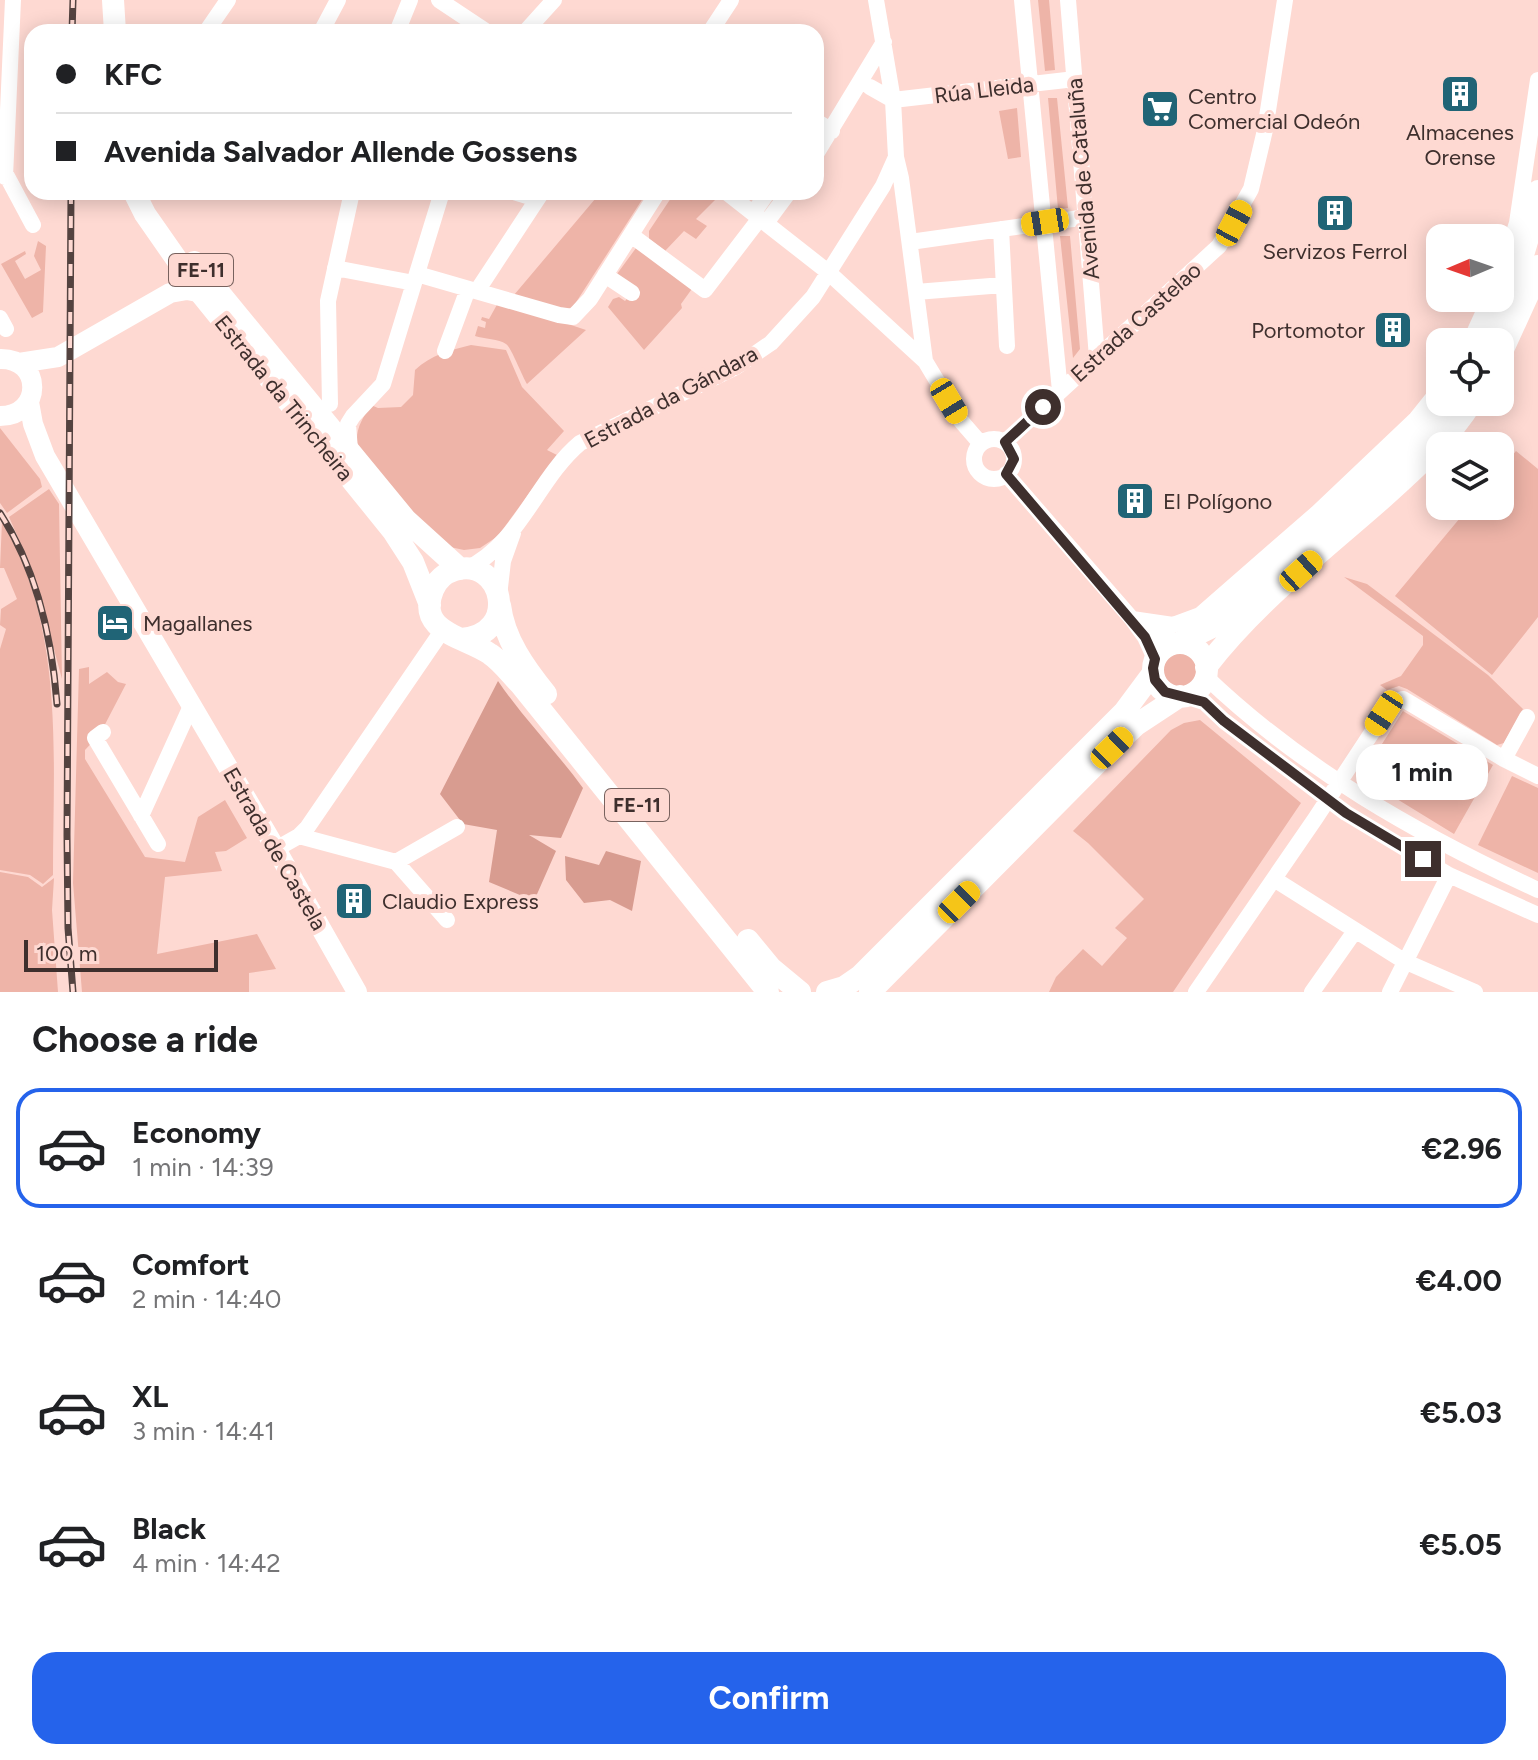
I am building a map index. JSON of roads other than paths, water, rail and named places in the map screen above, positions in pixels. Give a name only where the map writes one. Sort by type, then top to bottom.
[{"type":"highway","points":[[1494,328],[1516,280],[1533,225],[1538,191]]},
{"type":"highway","name":"Estrada da Trincheira","points":[[147,203],[198,290],[258,354],[318,403],[351,456],[406,520],[463,569]]},
{"type":"highway","name":"Estrada da Trincheira","points":[[147,203],[393,531],[413,562],[430,606]]},
{"type":"highway","points":[[1513,328],[1538,266]]},
{"type":"highway","points":[[827,992],[844,987],[860,976],[1124,712],[1166,647],[1214,626],[1418,441],[1439,416]]},
{"type":"highway","points":[[870,992],[1120,740],[1154,712],[1198,689],[1228,638],[1431,454],[1461,416]]},
{"type":"highway","points":[[430,606],[435,586],[441,578],[463,569]]},
{"type":"highway","name":"FE-11","points":[[463,569],[488,577],[500,600],[502,621],[531,676],[771,968],[800,992]]},
{"type":"highway","points":[[452,635],[473,638],[493,625],[500,600]]},
{"type":"highway","name":"FE-11","points":[[430,606],[433,619],[452,635],[491,655],[521,685],[768,992]]},
{"type":"highway","points":[[1176,643],[1187,644],[1200,652],[1206,671]]},
{"type":"highway","points":[[1154,666],[1159,687],[1165,692],[1182,696]]},
{"type":"main road","points":[[147,203],[171,270],[171,279],[156,302]]},
{"type":"main road","points":[[2,416],[15,414],[58,357],[156,302],[179,291],[198,290]]},
{"type":"main road","points":[[156,302],[177,302],[201,308],[258,354]]},
{"type":"main road","points":[[6,359],[58,357]]},
{"type":"main road","points":[[6,359],[27,371],[33,424],[42,451]]},
{"type":"main road","points":[[2,416],[42,451]]},
{"type":"main road","name":"Estrada de Castela","points":[[42,451],[357,992]]},
{"type":"street","points":[[2,0],[13,19]]},
{"type":"street","points":[[5,177],[6,45],[13,19],[13,0]]},
{"type":"street","points":[[211,24],[228,0]]},
{"type":"street","points":[[325,24],[338,0]]},
{"type":"street","points":[[400,24],[410,0]]},
{"type":"street","points":[[439,0],[475,24]]},
{"type":"street","points":[[532,24],[554,0]]},
{"type":"street","points":[[715,24],[731,0]]},
{"type":"street","name":"Estrada da Gándara","points":[[515,528],[568,453],[580,443],[736,367],[797,317],[828,272],[883,186],[896,157],[893,100],[876,0]]},
{"type":"street","name":"Avenida de Cataluña","points":[[1022,0],[1060,391]]},
{"type":"street","name":"Avenida de Cataluña","points":[[1068,0],[1097,357]]},
{"type":"street","name":"Estrada Castelao","points":[[1005,442],[1219,246],[1251,189],[1265,130],[1285,0]]},
{"type":"street","points":[[824,142],[864,84],[884,42]]},
{"type":"street","points":[[864,84],[889,74]]},
{"type":"street","name":"Rúa Lleida","points":[[893,100],[1075,79]]},
{"type":"street","points":[[1514,232],[1538,80]]},
{"type":"street","points":[[864,84],[893,100]]},
{"type":"street","points":[[824,126],[832,131]]},
{"type":"street","points":[[896,157],[925,361]]},
{"type":"street","points":[[0,161],[5,177],[33,225]]},
{"type":"street","points":[[883,186],[901,178]]},
{"type":"street","points":[[350,200],[328,301],[318,403],[353,416]]},
{"type":"street","points":[[351,456],[348,424],[383,384],[440,200]]},
{"type":"street","points":[[445,351],[472,290],[536,200]]},
{"type":"street","points":[[335,268],[416,278],[573,317],[590,299],[653,200]]},
{"type":"street","points":[[736,200],[828,272],[925,361],[961,421],[981,444]]},
{"type":"street","points":[[760,218],[766,200]]},
{"type":"street","points":[[631,235],[705,290],[760,218],[780,200]]},
{"type":"street","points":[[910,242],[1087,217]]},
{"type":"street","points":[[1001,229],[1007,346]]},
{"type":"street","points":[[605,275],[632,293]]},
{"type":"street","points":[[916,292],[1003,285]]},
{"type":"street","points":[[897,337],[913,335],[921,324]]},
{"type":"street","points":[[1132,619],[1173,625],[1200,615],[1317,513],[1426,406]]},
{"type":"street","points":[[994,439],[1005,442],[1014,459],[1006,474],[996,478],[980,473],[974,458],[981,444],[994,439]]},
{"type":"street","points":[[1006,474],[1132,619],[1145,637],[1154,666]]},
{"type":"street","points":[[463,569],[477,563],[515,528]]},
{"type":"street","points":[[500,600],[503,561],[515,528]]},
{"type":"street","points":[[1132,619],[1176,643]]},
{"type":"street","points":[[276,849],[299,836],[452,635]]},
{"type":"street","points":[[1206,671],[1338,784],[1460,854],[1538,890]]},
{"type":"street","points":[[1182,696],[1204,702],[1224,721],[1328,800],[1449,875],[1538,915]]},
{"type":"street","points":[[1196,992],[1392,702],[1403,699],[1538,776]]},
{"type":"street","points":[[141,816],[191,706]]},
{"type":"street","points":[[1504,759],[1527,717]]},
{"type":"street","points":[[103,732],[95,738],[158,844]]},
{"type":"street","points":[[396,862],[457,827]]},
{"type":"street","points":[[299,836],[396,862],[447,920]]},
{"type":"street","points":[[1390,992],[1449,875]]},
{"type":"street","points":[[1274,879],[1404,961],[1475,992]]},
{"type":"street","points":[[1312,992],[1355,931]]},
{"type":"railway","points":[[72,24],[73,0]]},
{"type":"railway","points":[[71,200],[67,835],[68,928],[73,992]]},
{"type":"railway","points":[[0,513],[33,581],[47,630],[57,704]]},
{"type":"place","name":"Almacenes Orense","points":[[1460,94]]},
{"type":"place","name":"Centro Comercial Odeón","points":[[1160,109]]},
{"type":"place","name":"Servizos Ferrol","points":[[1335,213]]},
{"type":"place","name":"Portomotor","points":[[1393,330]]},
{"type":"place","name":"El Polígono","points":[[1135,501]]},
{"type":"place","name":"Magallanes","points":[[115,623]]},
{"type":"place","name":"Claudio Express","points":[[354,901]]}]
